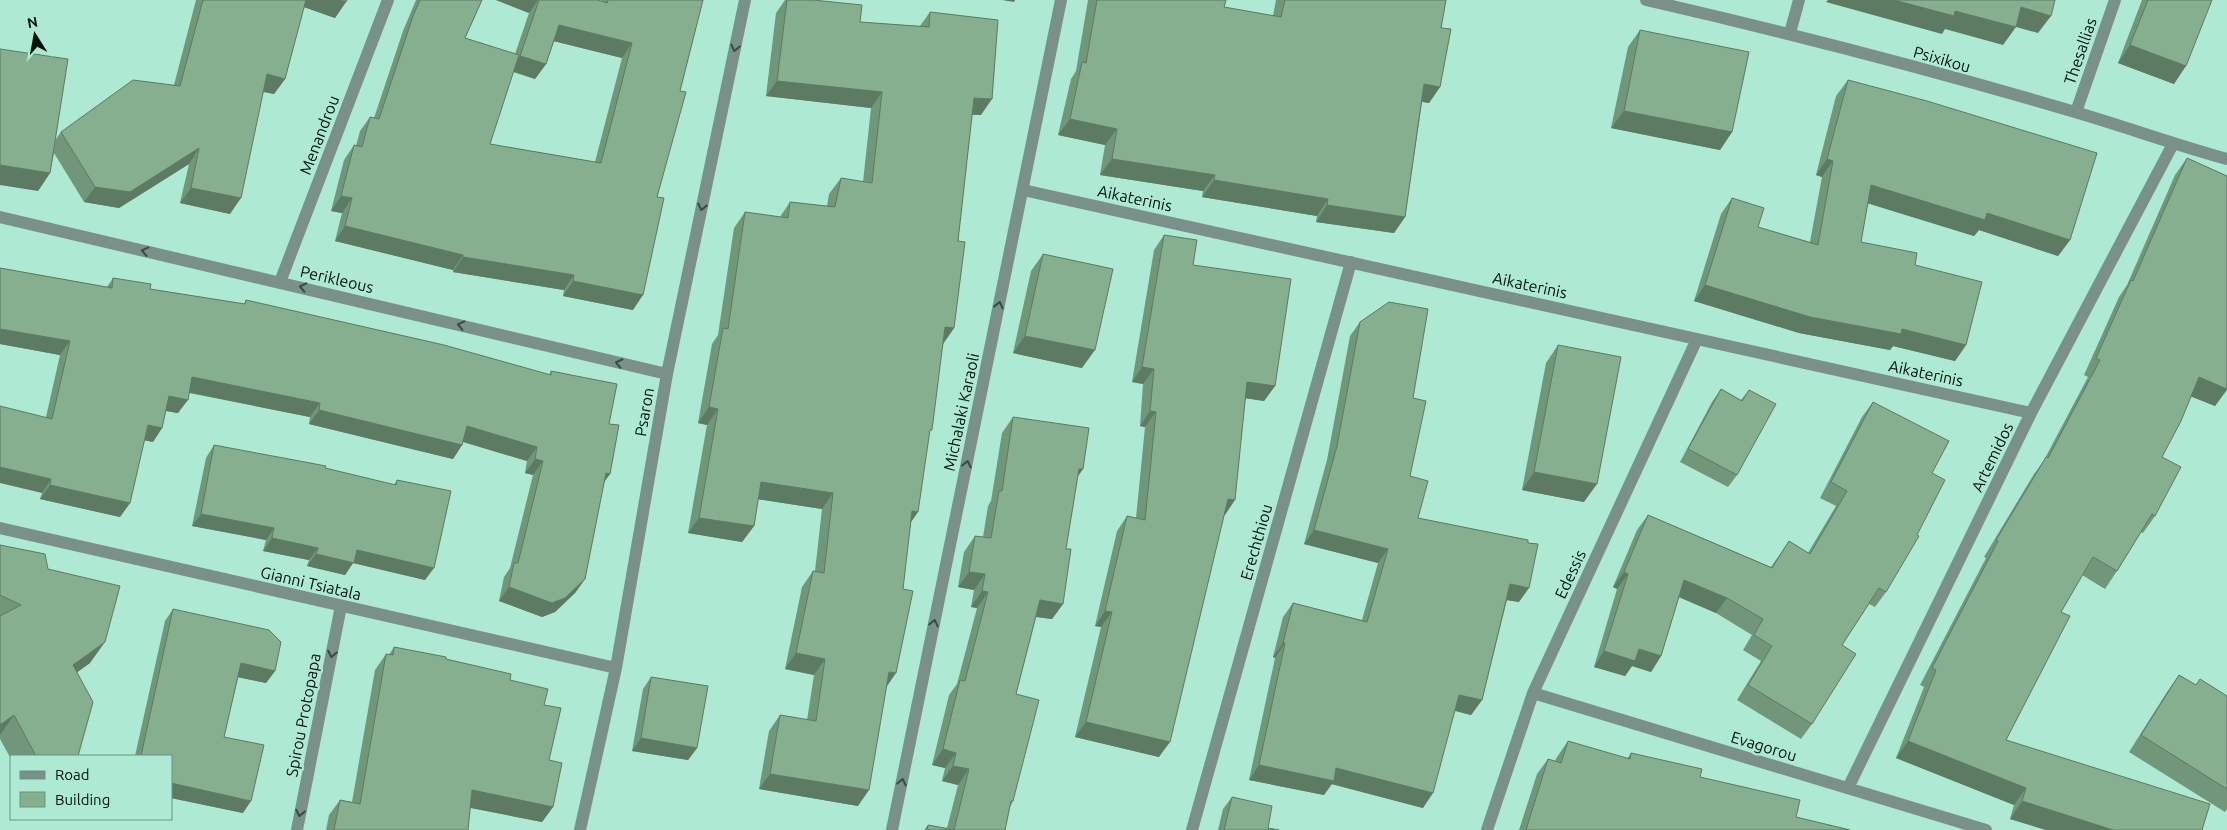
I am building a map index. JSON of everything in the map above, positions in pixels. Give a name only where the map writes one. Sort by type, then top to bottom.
[{"type":"street","name":"Menandrou","points":[[280,282],[388,0]]},
{"type":"street","name":"Psaron","points":[[580,830],[616,668],[667,374],[745,0]]},
{"type":"street","name":"Michalaki Karaoli","points":[[892,830],[1061,0]]},
{"type":"street","name":"Psixikou","points":[[1646,0],[1790,33],[2076,112],[2173,144],[2227,159]]},
{"type":"street","points":[[1790,33],[1799,0]]},
{"type":"street","name":"Thesallias","points":[[2076,112],[2115,0]]},
{"type":"street","name":"Artemidos","points":[[1848,788],[2031,413],[2173,144]]},
{"type":"street","name":"Aikaterinis","points":[[1023,190],[2031,413]]},
{"type":"street","name":"Perikleous","points":[[0,217],[667,374]]},
{"type":"street","name":"Erechthiou","points":[[1192,830],[1351,262]]},
{"type":"street","name":"Edessis","points":[[1487,830],[1533,693],[1697,339]]},
{"type":"street","name":"Gianni Tsiatala","points":[[0,528],[616,668]]},
{"type":"street","name":"Spirou Protopapa","points":[[296,830],[341,606]]},
{"type":"street","name":"Evagorou","points":[[1533,693],[1986,830]]},
{"type":"building","points":[[203,0],[306,0],[285,79],[267,74],[241,198],[191,188],[199,148],[130,192],[95,187],[61,132],[133,80],[180,86]]},
{"type":"building","points":[[420,0],[482,0],[465,38],[519,55],[490,144],[601,163],[632,43],[559,25],[546,64],[520,56],[539,0],[598,0],[607,3],[608,0],[703,0],[680,91],[686,92],[657,197],[664,198],[643,295],[573,281],[574,275],[463,257],[463,255],[345,226],[352,198],[341,196],[354,145],[362,147],[370,117],[379,119]]},
{"type":"building","points":[[787,0],[813,0],[862,5],[860,22],[929,27],[930,12],[998,20],[992,99],[974,98],[958,241],[965,242],[954,328],[945,327],[932,430],[930,430],[918,512],[912,511],[903,589],[913,591],[896,673],[889,672],[869,790],[770,774],[780,715],[816,721],[825,659],[796,653],[813,571],[824,573],[833,493],[761,482],[754,526],[699,518],[718,409],[709,407],[723,328],[728,329],[745,212],[788,218],[790,202],[835,207],[841,178],[872,183],[882,92],[777,81]]},
{"type":"building","points":[[1097,0],[1226,0],[1224,7],[1281,17],[1285,0],[1446,0],[1441,28],[1451,29],[1440,87],[1424,84],[1405,217],[1327,205],[1328,199],[1214,180],[1215,175],[1112,159],[1117,129],[1070,119],[1082,62],[1086,63]]},
{"type":"building","points":[[1894,0],[2055,0],[2051,16],[2021,7],[2016,27],[1955,11],[1954,16]]},
{"type":"building","points":[[2148,0],[2212,0],[2186,66],[2130,45]]},
{"type":"building","points":[[1640,30],[1749,52],[1732,132],[1624,111]]},
{"type":"building","points":[[0,49],[68,59],[50,173],[0,165]]},
{"type":"building","points":[[1848,80],[1927,101],[2097,153],[2070,240],[1987,213],[1985,220],[1871,185],[1861,242],[1917,253],[1915,265],[1982,282],[1966,345],[1902,329],[1901,334],[1810,317],[1705,285],[1732,198],[1764,208],[1758,227],[1818,245],[1833,161],[1827,159]]},
{"type":"building","points":[[2187,158],[2227,176],[2227,389],[2199,377],[2181,421],[2162,457],[2181,467],[2155,516],[2152,514],[2117,571],[2093,557],[2061,612],[2070,616],[2006,740],[2210,804],[2202,830],[2113,830],[2022,801],[2026,788],[1908,741],[1936,670],[1932,668],[1998,541],[1996,540],[2046,457],[2048,458],[2100,360],[2096,358],[2131,280],[2133,281]]},
{"type":"building","points":[[1164,235],[1197,240],[1193,265],[1291,279],[1275,386],[1247,382],[1235,500],[1228,499],[1170,742],[1086,722],[1112,612],[1105,611],[1127,516],[1145,520],[1156,412],[1150,411],[1154,369],[1142,367]]},
{"type":"building","points":[[1043,254],[1113,269],[1095,350],[1025,336]]},
{"type":"building","points":[[0,268],[112,288],[113,278],[151,284],[150,289],[245,304],[246,300],[444,345],[551,375],[551,371],[617,384],[609,424],[619,425],[610,474],[606,473],[585,579],[565,598],[552,603],[509,587],[514,563],[518,563],[543,461],[535,459],[537,447],[467,426],[462,445],[319,410],[320,403],[192,377],[188,400],[169,396],[162,428],[148,425],[130,503],[50,485],[51,479],[0,467],[0,406],[52,419],[70,341],[0,329]]},
{"type":"building","points":[[1389,302],[1428,309],[1413,398],[1426,401],[1410,476],[1428,481],[1418,518],[1528,540],[1528,543],[1538,544],[1529,588],[1510,584],[1482,700],[1459,695],[1433,793],[1336,768],[1334,781],[1259,765],[1285,643],[1283,643],[1293,603],[1367,622],[1388,549],[1314,530],[1337,446],[1360,322]]},
{"type":"building","points":[[1558,345],[1621,357],[1597,484],[1534,472]]},
{"type":"building","points":[[1721,389],[1742,401],[1749,390],[1776,404],[1737,475],[1688,449]]},
{"type":"building","points":[[1873,402],[1949,441],[1932,473],[1945,480],[1917,535],[1919,536],[1886,592],[1879,588],[1842,645],[1856,654],[1812,724],[1748,685],[1772,646],[1754,635],[1763,619],[1727,598],[1684,580],[1661,656],[1639,649],[1635,661],[1604,651],[1628,574],[1624,572],[1648,515],[1772,568],[1789,541],[1810,554],[1847,491],[1831,482]]},
{"type":"building","points":[[1013,417],[1089,428],[1083,469],[1079,469],[1066,549],[1071,549],[1063,604],[1040,600],[1016,694],[1039,700],[1013,801],[1011,801],[1005,830],[954,830],[969,769],[953,766],[956,753],[943,749],[960,680],[965,681],[988,592],[982,591],[985,574],[969,572],[975,536],[991,538],[999,491],[1002,491]]},
{"type":"building","points":[[214,445],[326,466],[325,468],[396,485],[397,480],[451,491],[434,568],[357,550],[354,563],[316,554],[318,548],[272,538],[274,528],[201,514]]},
{"type":"building","points":[[0,545],[45,554],[48,569],[120,586],[105,642],[73,665],[93,702],[78,755],[35,755],[14,715],[0,725],[0,616],[21,605],[0,595]]},
{"type":"building","points":[[173,609],[269,630],[281,642],[275,671],[241,663],[224,737],[264,745],[251,801],[172,783],[172,755],[141,755]]},
{"type":"building","points":[[394,647],[446,657],[446,659],[511,674],[510,680],[548,689],[544,705],[561,708],[549,760],[562,763],[553,807],[472,790],[468,830],[334,830],[340,800],[360,804],[386,654],[393,655]]},
{"type":"building","points":[[2179,675],[2196,685],[2200,679],[2227,696],[2227,789],[2141,735]]},
{"type":"building","points":[[651,677],[708,686],[697,748],[641,738]]},
{"type":"building","points":[[1568,741],[1630,759],[1631,753],[1702,769],[1700,777],[1800,800],[1796,817],[1850,830],[1526,830],[1548,759],[1561,763]]},
{"type":"building","points":[[1232,797],[1272,806],[1268,828],[1279,830],[1224,830]]},
{"type":"building","points":[[928,825],[954,830],[927,830]]}]
